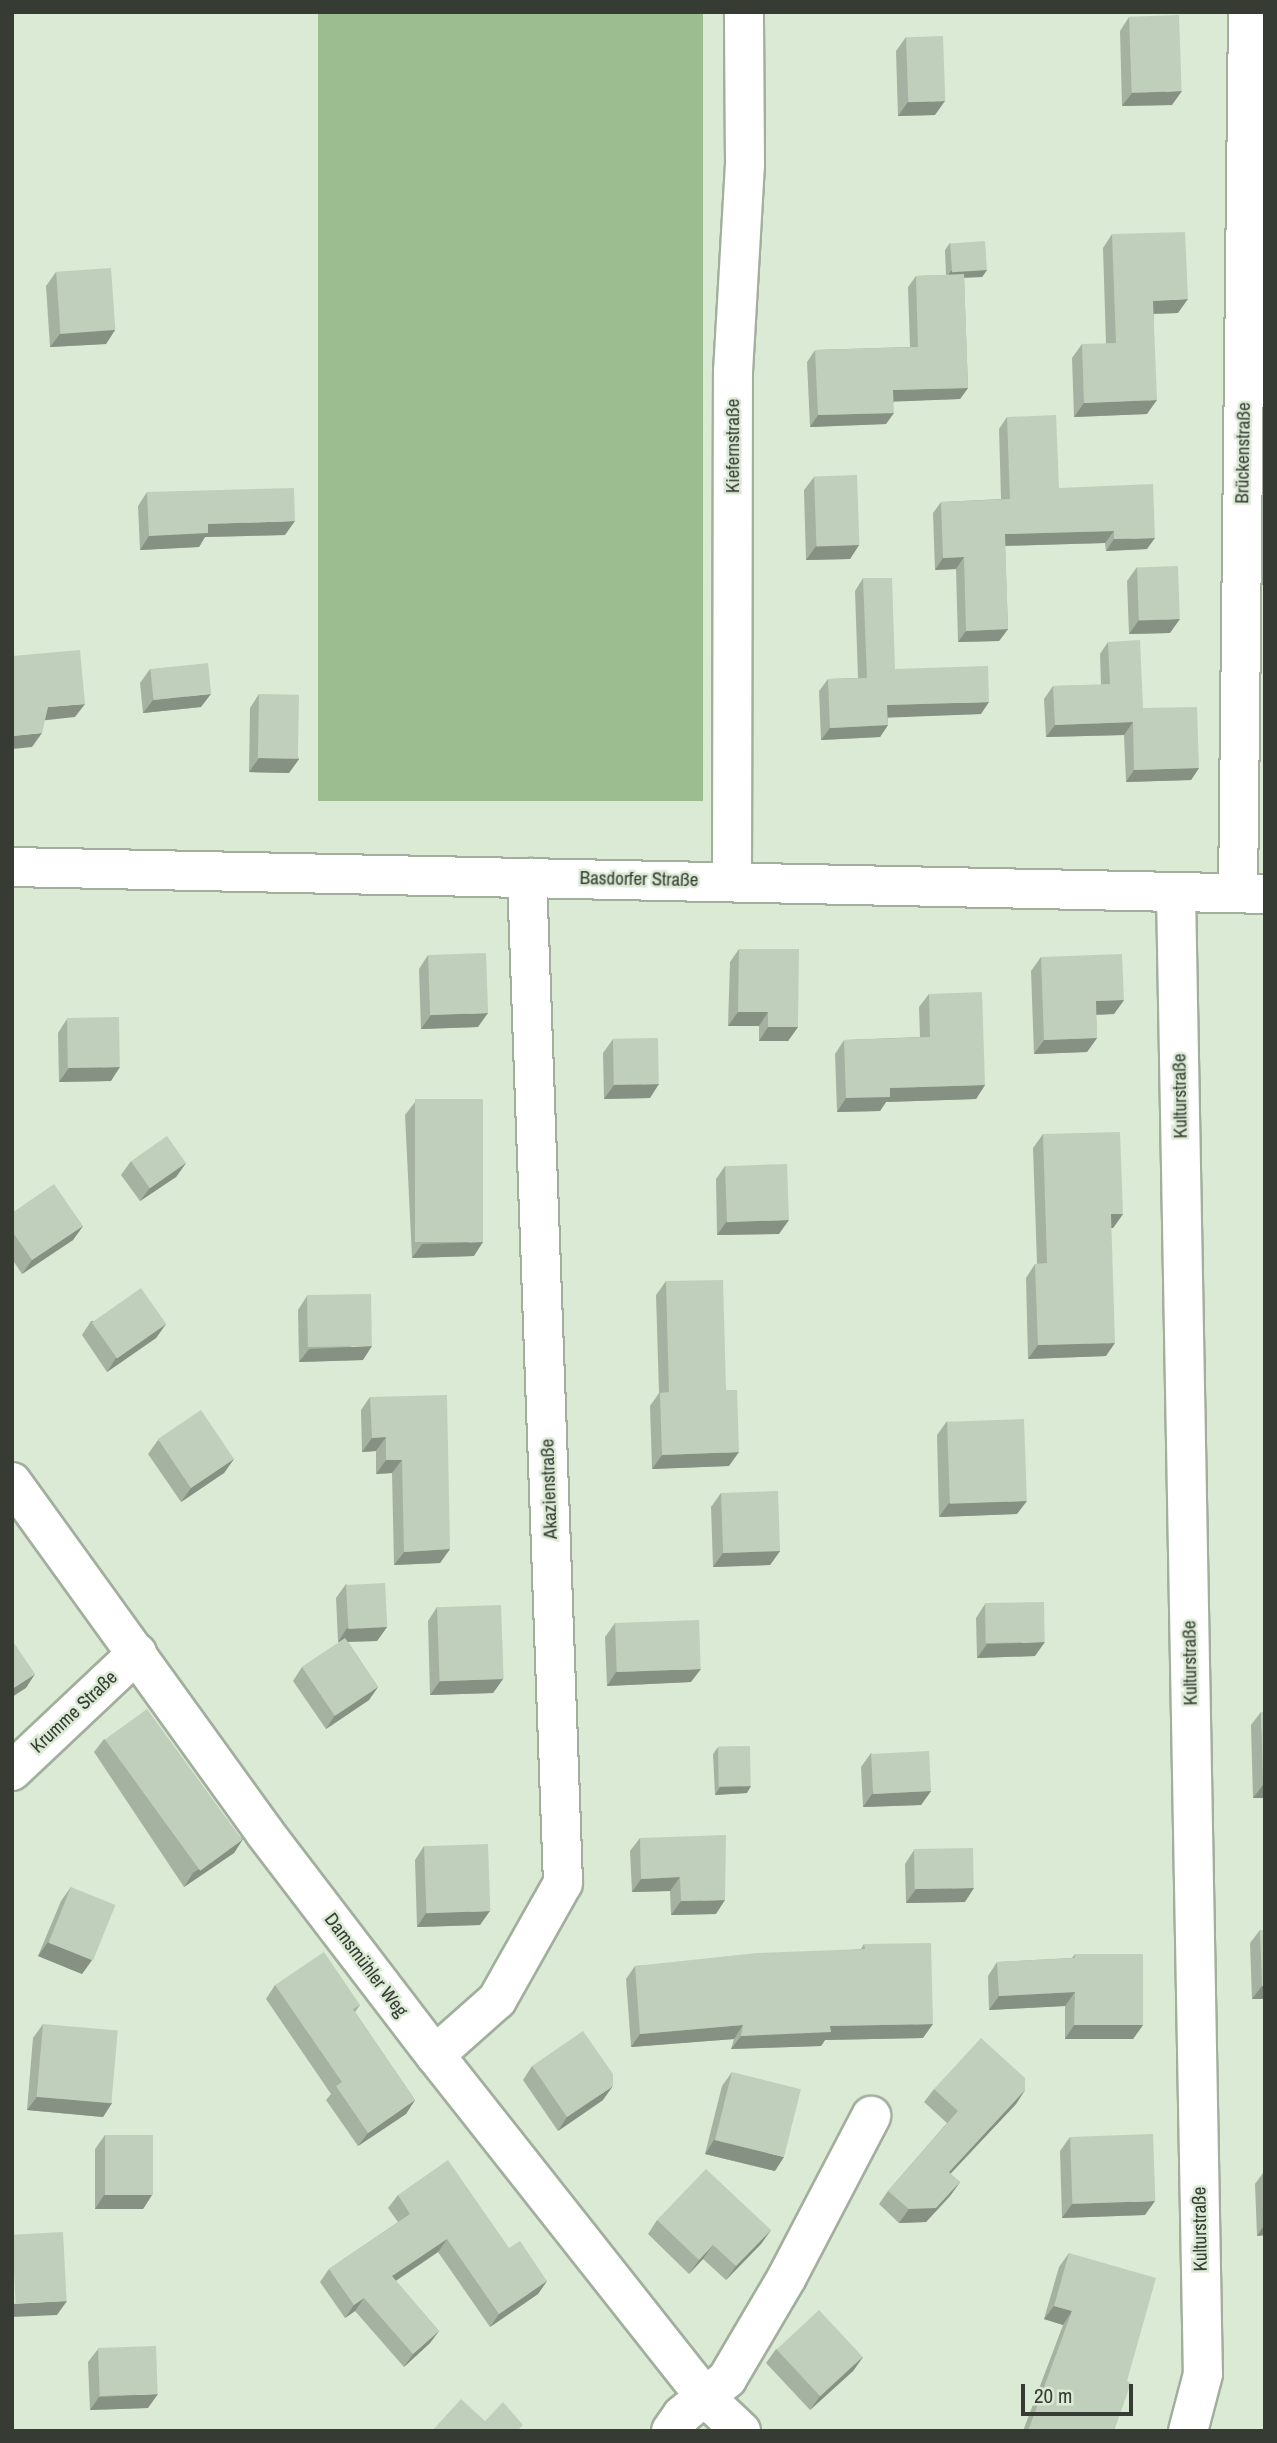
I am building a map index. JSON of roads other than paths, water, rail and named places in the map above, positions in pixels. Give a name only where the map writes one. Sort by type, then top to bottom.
[{"type":"street","name":"Kiefernstraße","points":[[732,880],[733,372],[745,164],[744,12]]},
{"type":"street","name":"Brückenstraße","points":[[1248,12],[1251,893]]},
{"type":"street","name":"Basdorfer Straße","points":[[12,867],[732,880],[1251,893]]},
{"type":"street","name":"Akazienstraße","points":[[435,2055],[497,2000],[564,1883],[527,878]]},
{"type":"street","name":"Kulturstraße","points":[[1176,892],[1203,2374],[1188,2431]]},
{"type":"street","name":"Damsmühler Weg","points":[[12,1482],[265,1833],[435,2055],[705,2396],[741,2431]]},
{"type":"street","name":"Krumme Straße","points":[[12,1771],[137,1653]]},
{"type":"street","points":[[671,2431],[705,2396],[727,2379],[871,2116]]}]
